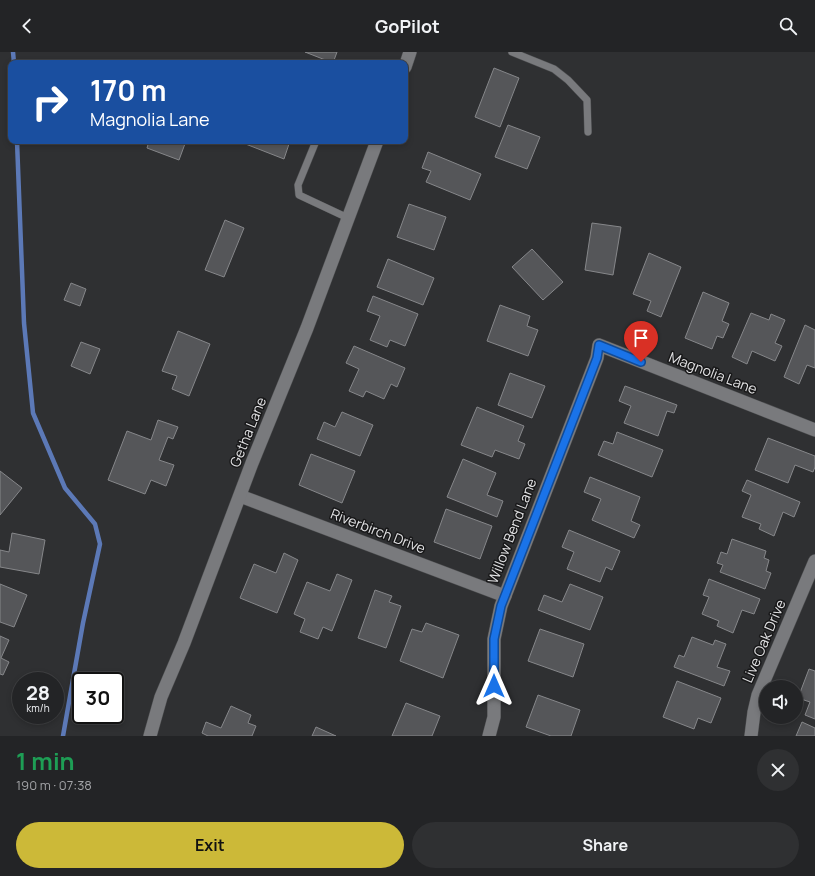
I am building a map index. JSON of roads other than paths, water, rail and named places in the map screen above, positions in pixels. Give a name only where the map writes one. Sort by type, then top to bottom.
[{"type":"street","name":"Getha Lane","points":[[150,736],[161,697],[184,644],[240,496],[307,328],[376,144]]},
{"type":"street","name":"Magnolia Lane","points":[[599,345],[815,430]]},
{"type":"street","name":"Willow Bend Lane","points":[[489,736],[494,717],[494,639],[501,606],[597,358],[599,345]]},
{"type":"street","name":"Riverbirch Drive","points":[[240,496],[505,596]]},
{"type":"street","name":"Live Oak Drive","points":[[751,736],[758,695],[815,560]]},
{"type":"lane","points":[[512,52],[554,69],[568,80],[586,100],[588,132]]},
{"type":"lane","points":[[315,144],[298,185],[299,195],[348,218]]},
{"type":"waterway","points":[[13,52],[14,60]]},
{"type":"waterway","points":[[17,144],[24,323],[33,413],[65,488],[95,524],[100,544],[83,623],[63,736]]}]
